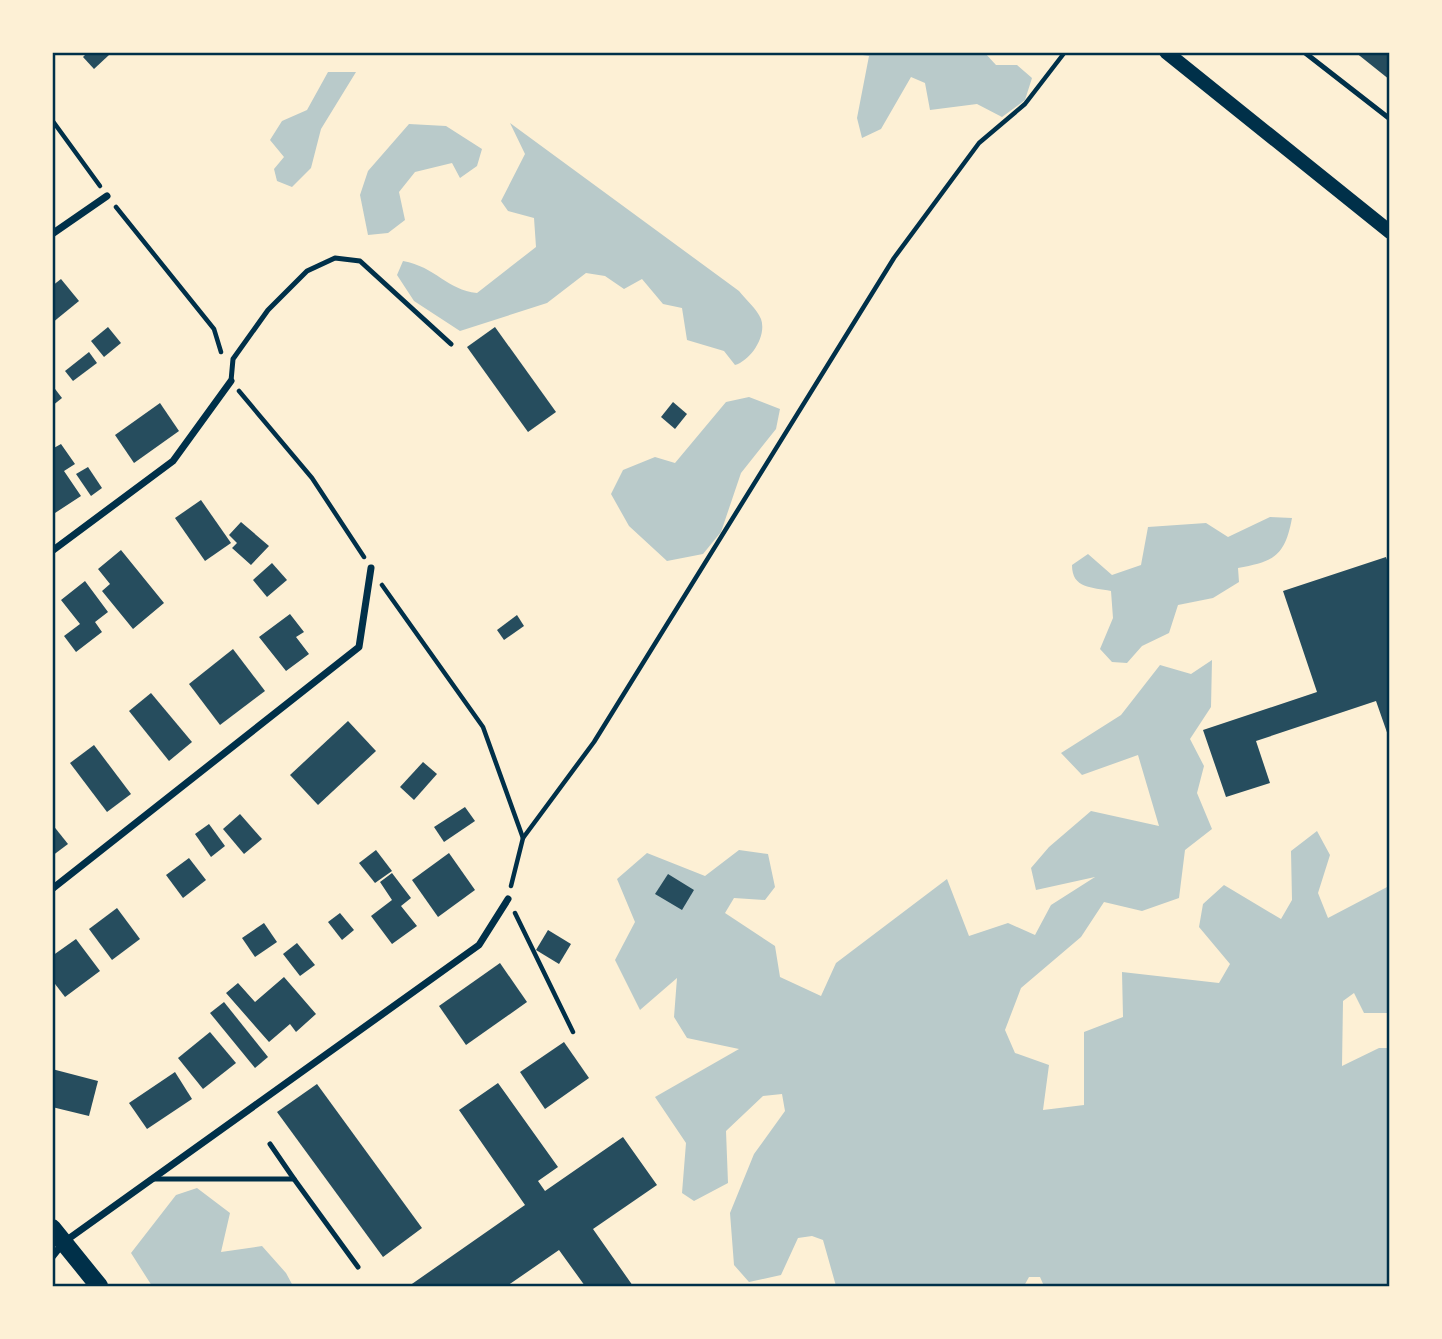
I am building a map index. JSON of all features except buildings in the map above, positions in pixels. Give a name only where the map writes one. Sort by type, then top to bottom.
[{"type":"main road","points":[[1166,52],[1390,232]]},
{"type":"main road","points":[[52,1228],[99,1286]]},
{"type":"street","points":[[52,234],[107,195]]},
{"type":"street","points":[[52,551],[173,461],[231,381]]},
{"type":"street","points":[[52,889],[359,647],[371,568]]},
{"type":"street","points":[[52,1257],[64,1242],[479,945],[508,899]]},
{"type":"lane","points":[[1304,52],[1390,120]]},
{"type":"lane","points":[[231,381],[233,359],[268,310],[307,271],[335,258],[360,261],[451,344]]},
{"type":"lane","points":[[270,1144],[358,1267]]},
{"type":"lane","points":[[153,1179],[294,1179]]},
{"type":"path","points":[[573,1032],[508,899],[523,838],[601,732],[894,258],[979,143],[1025,104],[1065,52]]},
{"type":"path","points":[[52,120],[107,195],[214,329],[231,381],[312,478],[371,568],[483,727],[523,838]]},
{"type":"shaded area","points":[[850,53],[985,53],[996,65],[1017,65],[1032,78],[1025,100],[1002,117],[977,104],[930,110],[925,83],[911,77],[881,129],[862,138],[857,118],[869,56]]},
{"type":"shaded area","points":[[328,72],[356,72],[321,129],[311,168],[292,187],[277,181],[274,169],[284,157],[270,140],[282,121],[307,110]]},
{"type":"shaded area","points":[[510,123],[739,291],[761,319],[762,333],[752,353],[735,365],[724,351],[687,340],[682,308],[663,304],[642,279],[624,289],[605,276],[586,273],[547,303],[460,331],[414,301],[397,275],[403,261],[424,268],[457,288],[477,293],[536,247],[534,218],[508,211],[501,201],[525,154]]},
{"type":"shaded area","points":[[409,124],[446,126],[482,149],[477,166],[460,178],[452,163],[415,172],[399,192],[405,220],[388,233],[368,235],[360,195],[368,171]]},
{"type":"shaded area","points":[[749,397],[780,409],[776,429],[741,473],[721,532],[703,554],[667,561],[629,526],[611,494],[623,470],[655,457],[675,463],[726,402]]},
{"type":"shaded area","points":[[1270,517],[1292,518],[1286,541],[1276,555],[1261,563],[1238,568],[1239,582],[1213,598],[1178,605],[1169,633],[1142,646],[1127,663],[1112,662],[1100,649],[1113,618],[1111,591],[1079,583],[1075,579],[1072,565],[1088,554],[1112,575],[1141,565],[1148,527],[1206,523],[1228,537]]},
{"type":"shaded area","points":[[1212,660],[1211,707],[1190,739],[1204,766],[1197,793],[1212,829],[1185,850],[1179,898],[1142,911],[1104,902],[1081,937],[1021,988],[1005,1030],[1015,1053],[1049,1065],[1043,1110],[1084,1105],[1084,1032],[1123,1017],[1122,972],[1219,983],[1230,964],[1199,927],[1203,904],[1224,885],[1281,919],[1292,900],[1291,851],[1317,831],[1330,855],[1318,893],[1328,918],[1389,886],[1389,1013],[1364,1013],[1354,993],[1343,1001],[1342,1066],[1379,1048],[1389,1048],[1389,1286],[1044,1286],[1040,1277],[1029,1277],[1024,1286],[836,1286],[823,1240],[812,1236],[798,1238],[781,1275],[749,1282],[734,1265],[730,1213],[754,1154],[785,1111],[782,1094],[763,1096],[726,1131],[728,1183],[694,1201],[682,1193],[686,1143],[655,1097],[739,1049],[687,1038],[674,1017],[677,978],[640,1010],[615,960],[635,922],[617,879],[647,853],[705,876],[739,850],[768,854],[775,887],[765,900],[734,898],[725,913],[775,946],[780,977],[821,996],[836,963],[947,879],[969,936],[1008,923],[1035,935],[1051,905],[1095,877],[1036,890],[1031,868],[1049,847],[1091,811],[1159,826],[1138,755],[1082,775],[1061,753],[1121,715],[1160,665],[1191,674]]},
{"type":"shaded area","points":[[197,1188],[230,1213],[221,1252],[262,1246],[286,1273],[293,1286],[152,1286],[131,1253],[176,1195]]}]
